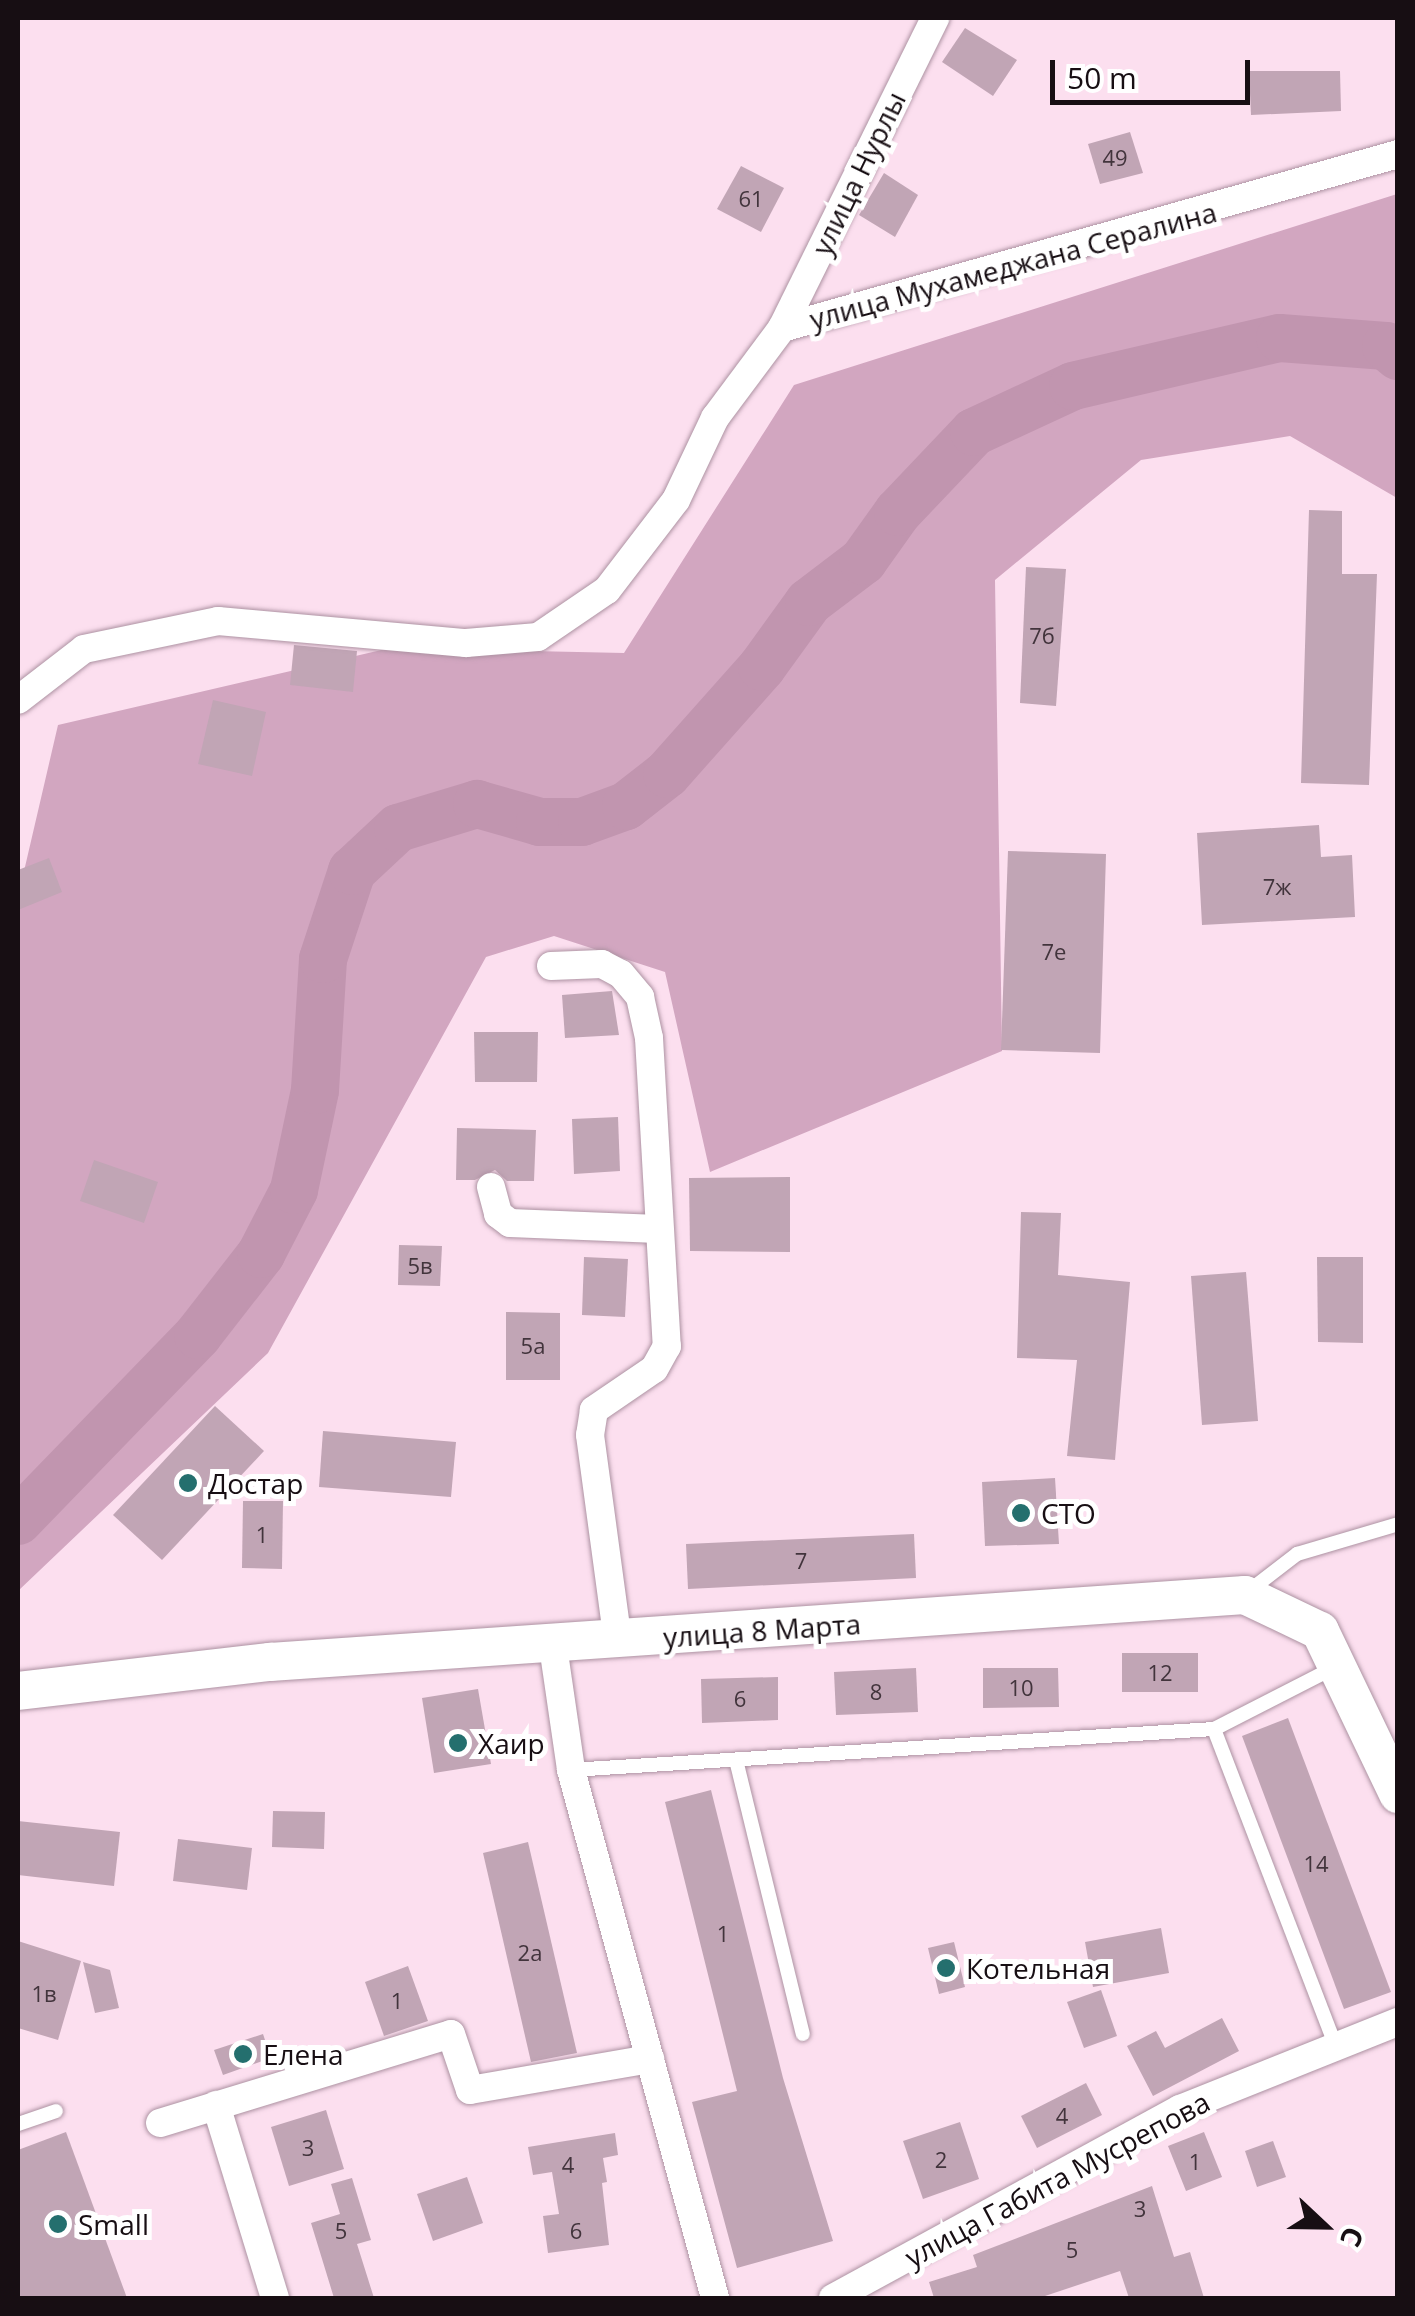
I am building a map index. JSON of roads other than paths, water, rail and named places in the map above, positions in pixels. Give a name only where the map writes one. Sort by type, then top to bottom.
[{"type":"street","name":"улица Нурлы","points":[[782,328],[935,18]]},
{"type":"street","name":"улица Мухамеджана Сералина","points":[[18,700],[84,649],[218,621],[466,643],[538,637],[606,590],[676,500],[716,418],[782,328],[1398,154]]},
{"type":"street","points":[[551,966],[602,964],[622,974],[640,997],[649,1038],[658,1229],[670,1318],[667,1346],[654,1370],[594,1410],[590,1435],[618,1641]]},
{"type":"street","points":[[491,1187],[498,1214],[510,1223],[658,1229]]},
{"type":"street","name":"улица 8 Марта","points":[[18,1691],[270,1662],[552,1646],[1245,1595],[1320,1631],[1398,1794]]},
{"type":"street","points":[[552,1646],[571,1770],[715,2298]]},
{"type":"street","name":"улица Габита Мусрепова","points":[[832,2298],[1180,2109],[1398,2022]]},
{"type":"street","points":[[160,2123],[451,2034],[470,2090],[650,2060]]},
{"type":"street","points":[[216,2105],[275,2298]]},
{"type":"lane","points":[[1245,1595],[1296,1554],[1398,1524]]},
{"type":"lane","points":[[571,1770],[1214,1729],[1338,1666]]},
{"type":"lane","points":[[1214,1729],[1336,2047]]},
{"type":"lane","points":[[736,1760],[803,2034]]},
{"type":"lane","points":[[18,2124],[56,2111]]},
{"type":"waterway","points":[[18,1521],[198,1335],[261,1254],[294,1190],[315,1090],[323,959],[352,871],[398,828],[477,804],[540,822],[582,822],[626,806],[667,774],[762,667],[809,602],[863,561],[898,512],[974,432],[1073,386],[1280,338],[1386,346],[1398,356]]},
{"type":"place","name":"Достар","points":[[188,1483]]},
{"type":"place","name":"СТО","points":[[1021,1513]]},
{"type":"place","name":"Хаир","points":[[458,1743]]},
{"type":"place","name":"Котельная","points":[[946,1968]]},
{"type":"place","name":"Елена","points":[[243,2054]]},
{"type":"place","name":"Small","points":[[58,2224]]}]
